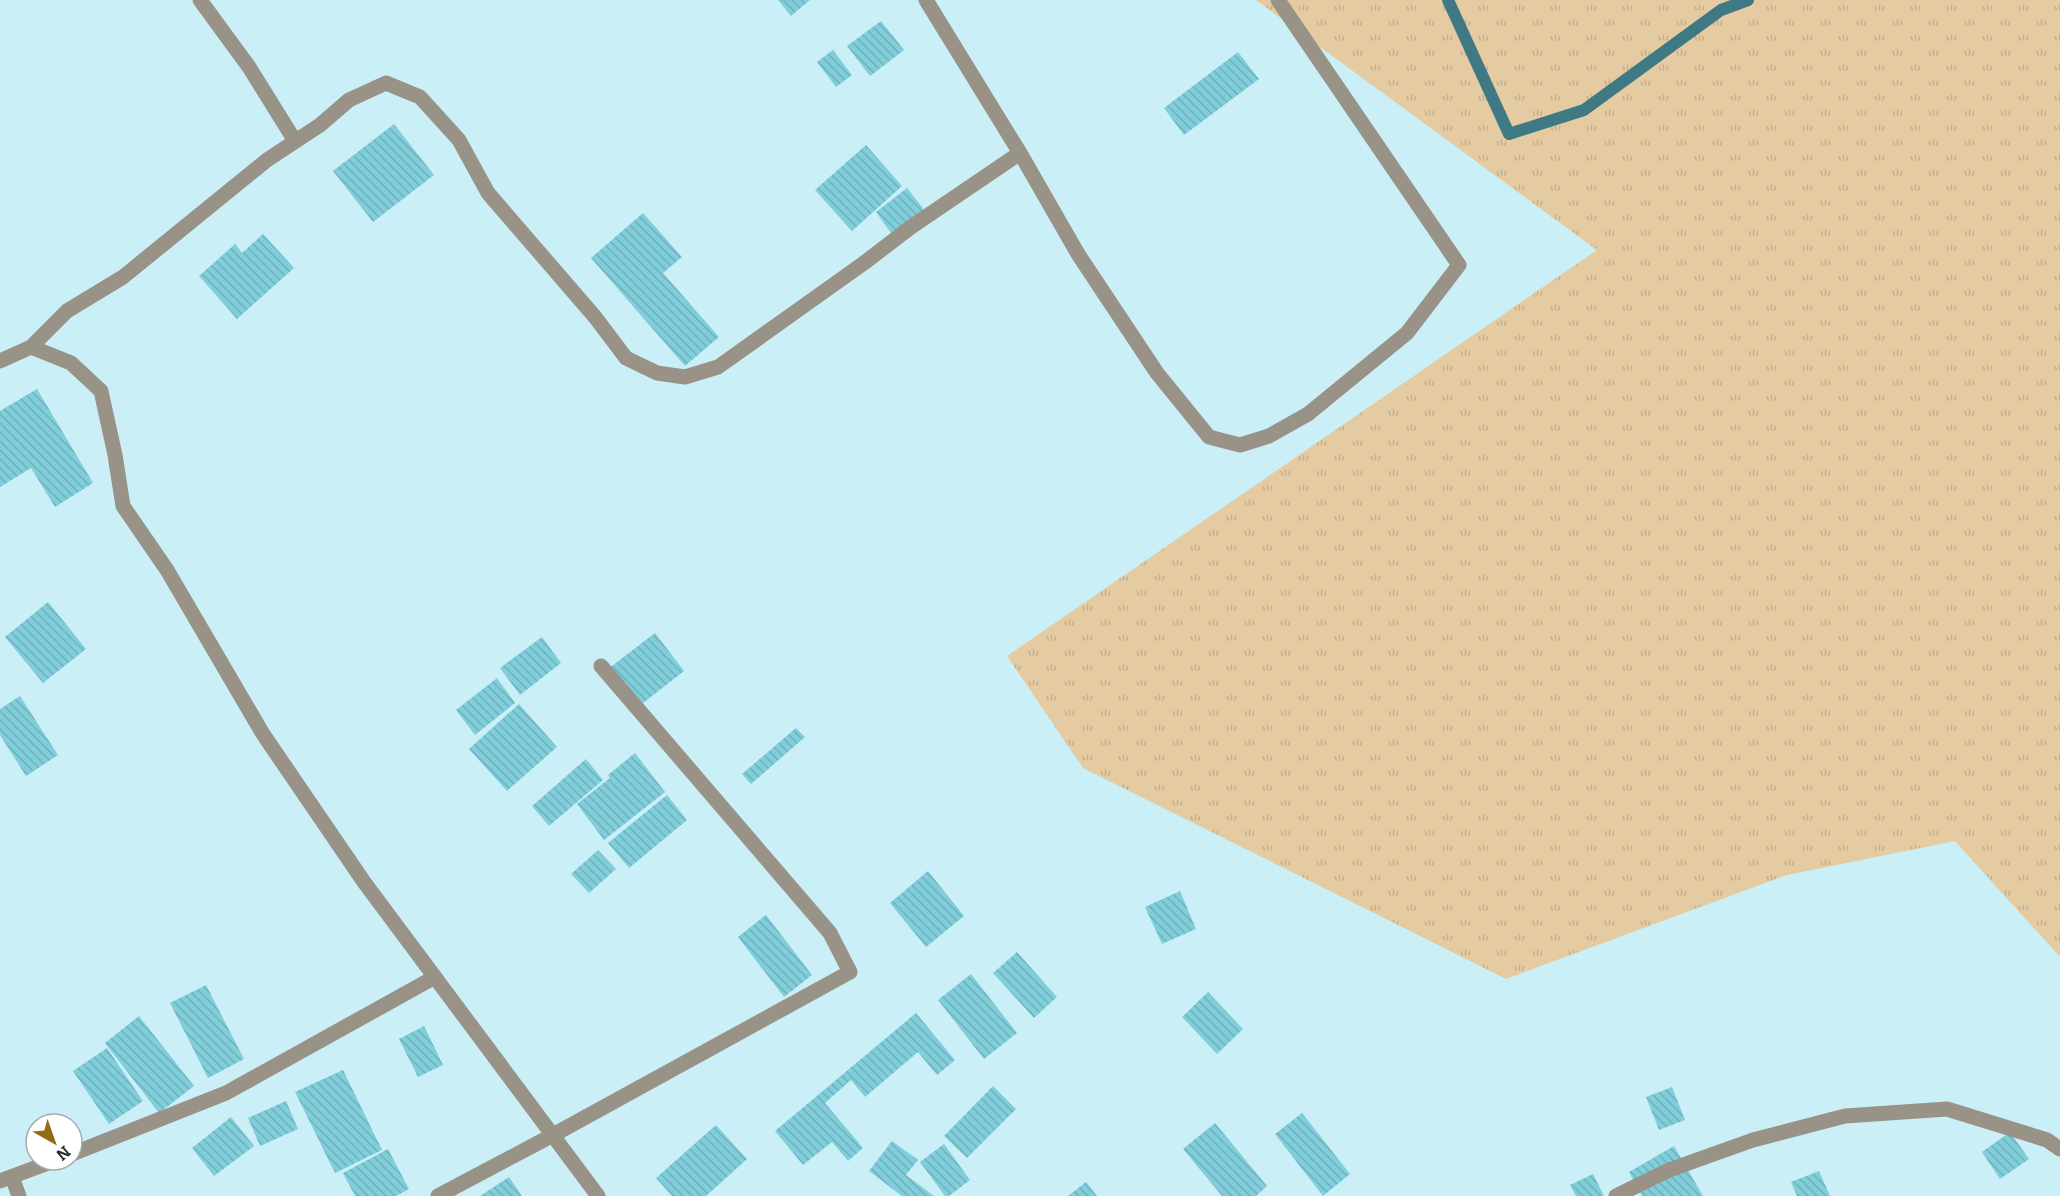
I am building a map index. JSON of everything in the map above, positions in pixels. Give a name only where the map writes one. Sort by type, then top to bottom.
[{"type":"street","points":[[200,0],[249,67],[295,141]]},
{"type":"street","points":[[926,0],[1020,153],[1078,254],[1157,373],[1209,437],[1240,445],[1269,436],[1308,414],[1407,333],[1459,265],[1278,0]]},
{"type":"street","points":[[0,361],[31,347],[67,311],[123,277],[267,160],[320,125],[349,100],[386,83],[420,97],[459,140],[488,193],[559,273],[626,357],[657,373],[685,377],[718,367],[864,263],[910,227],[1020,153]]},
{"type":"street","points":[[31,347],[71,363],[101,391],[123,506],[167,570],[263,734],[364,882],[597,1196]]},
{"type":"street","points":[[438,1196],[850,972],[830,933],[601,666]]},
{"type":"street","points":[[84,1149],[226,1093],[435,977]]},
{"type":"street","points":[[1616,1196],[1669,1170],[1753,1140],[1845,1116],[1947,1109],[2047,1140],[2060,1149]]},
{"type":"street","points":[[19,1196],[6,1179],[24,1172]]},
{"type":"green space","points":[[1256,0],[2060,0],[2060,957],[1955,841],[1787,875],[1506,979],[1083,768],[1007,656],[1597,250]]},
{"type":"building","points":[[778,0],[810,0],[791,16]]},
{"type":"building","points":[[881,21],[904,50],[870,76],[847,46]]},
{"type":"building","points":[[833,50],[852,75],[836,87],[817,62]]},
{"type":"building","points":[[1238,52],[1259,79],[1184,135],[1164,108]]},
{"type":"building","points":[[394,124],[434,175],[373,222],[333,171]]},
{"type":"building","points":[[866,145],[902,186],[852,231],[815,190]]},
{"type":"building","points":[[907,188],[929,216],[896,240],[876,212]]},
{"type":"building","points":[[643,213],[682,257],[663,273],[719,337],[685,366],[591,258]]},
{"type":"building","points":[[263,234],[294,268],[237,319],[199,276],[235,244],[242,253]]},
{"type":"building","points":[[37,389],[93,483],[55,507],[31,468],[0,487],[0,411]]},
{"type":"building","points":[[48,602],[86,649],[43,683],[5,637]]},
{"type":"building","points":[[655,633],[684,671],[638,707],[608,669]]},
{"type":"building","points":[[542,637],[561,663],[520,695],[500,668]]},
{"type":"building","points":[[497,678],[515,703],[475,735],[456,710]]},
{"type":"building","points":[[20,696],[58,755],[26,776],[0,735],[0,709]]},
{"type":"building","points":[[519,704],[557,747],[507,791],[469,749]]},
{"type":"building","points":[[796,728],[805,737],[751,784],[742,774]]},
{"type":"building","points":[[635,753],[665,792],[604,840],[577,804],[610,778],[608,775]]},
{"type":"building","points":[[586,759],[603,780],[549,826],[532,806]]},
{"type":"building","points":[[667,795],[687,820],[629,868],[608,843]]},
{"type":"building","points":[[598,850],[616,869],[589,893],[571,874]]},
{"type":"building","points":[[928,871],[964,916],[926,947],[890,903]]},
{"type":"building","points":[[1180,891],[1196,929],[1162,944],[1145,907]]},
{"type":"building","points":[[766,915],[812,975],[784,997],[738,937]]},
{"type":"building","points":[[1017,952],[1057,997],[1034,1018],[993,973]]},
{"type":"building","points":[[971,974],[1017,1033],[984,1059],[938,1000]]},
{"type":"building","points":[[206,985],[244,1059],[208,1078],[170,1003]]},
{"type":"building","points":[[1208,992],[1243,1029],[1217,1054],[1182,1017]]},
{"type":"building","points":[[916,1013],[955,1060],[937,1075],[918,1052],[865,1097],[851,1080],[825,1103],[863,1148],[848,1161],[832,1142],[803,1165],[775,1131]]},
{"type":"building","points":[[139,1016],[194,1086],[159,1113],[105,1043]]},
{"type":"building","points":[[424,1026],[443,1065],[418,1077],[399,1039]]},
{"type":"building","points":[[107,1048],[143,1101],[109,1124],[73,1071]]},
{"type":"building","points":[[343,1070],[382,1150],[335,1173],[295,1092]]},
{"type":"building","points":[[993,1086],[1016,1109],[967,1158],[944,1136]]},
{"type":"building","points":[[1672,1087],[1685,1120],[1659,1130],[1646,1097]]},
{"type":"building","points":[[286,1101],[298,1129],[260,1146],[248,1118]]},
{"type":"building","points":[[1302,1113],[1350,1174],[1323,1196],[1275,1134]]},
{"type":"building","points":[[231,1117],[254,1146],[214,1176],[192,1148]]},
{"type":"building","points":[[1215,1123],[1267,1186],[1256,1196],[1222,1196],[1183,1149]]},
{"type":"building","points":[[716,1125],[747,1159],[706,1196],[672,1196],[656,1178]]},
{"type":"building","points":[[2010,1132],[2029,1159],[2000,1179],[1982,1152]]},
{"type":"building","points":[[892,1141],[918,1160],[906,1175],[934,1196],[902,1196],[869,1171]]},
{"type":"building","points":[[944,1144],[970,1180],[949,1196],[945,1196],[920,1162]]},
{"type":"building","points":[[1674,1146],[1703,1196],[1642,1196],[1629,1172]]},
{"type":"building","points":[[388,1149],[409,1189],[396,1196],[355,1196],[343,1173]]},
{"type":"building","points":[[1819,1171],[1830,1196],[1797,1196],[1791,1182]]},
{"type":"building","points":[[1593,1174],[1604,1196],[1576,1196],[1570,1185]]},
{"type":"building","points":[[509,1177],[522,1196],[480,1196]]},
{"type":"building","points":[[1086,1182],[1097,1196],[1068,1196]]},
{"type":"waterway","points":[[1448,0],[1509,134],[1584,110],[1721,10],[1748,0]]}]
